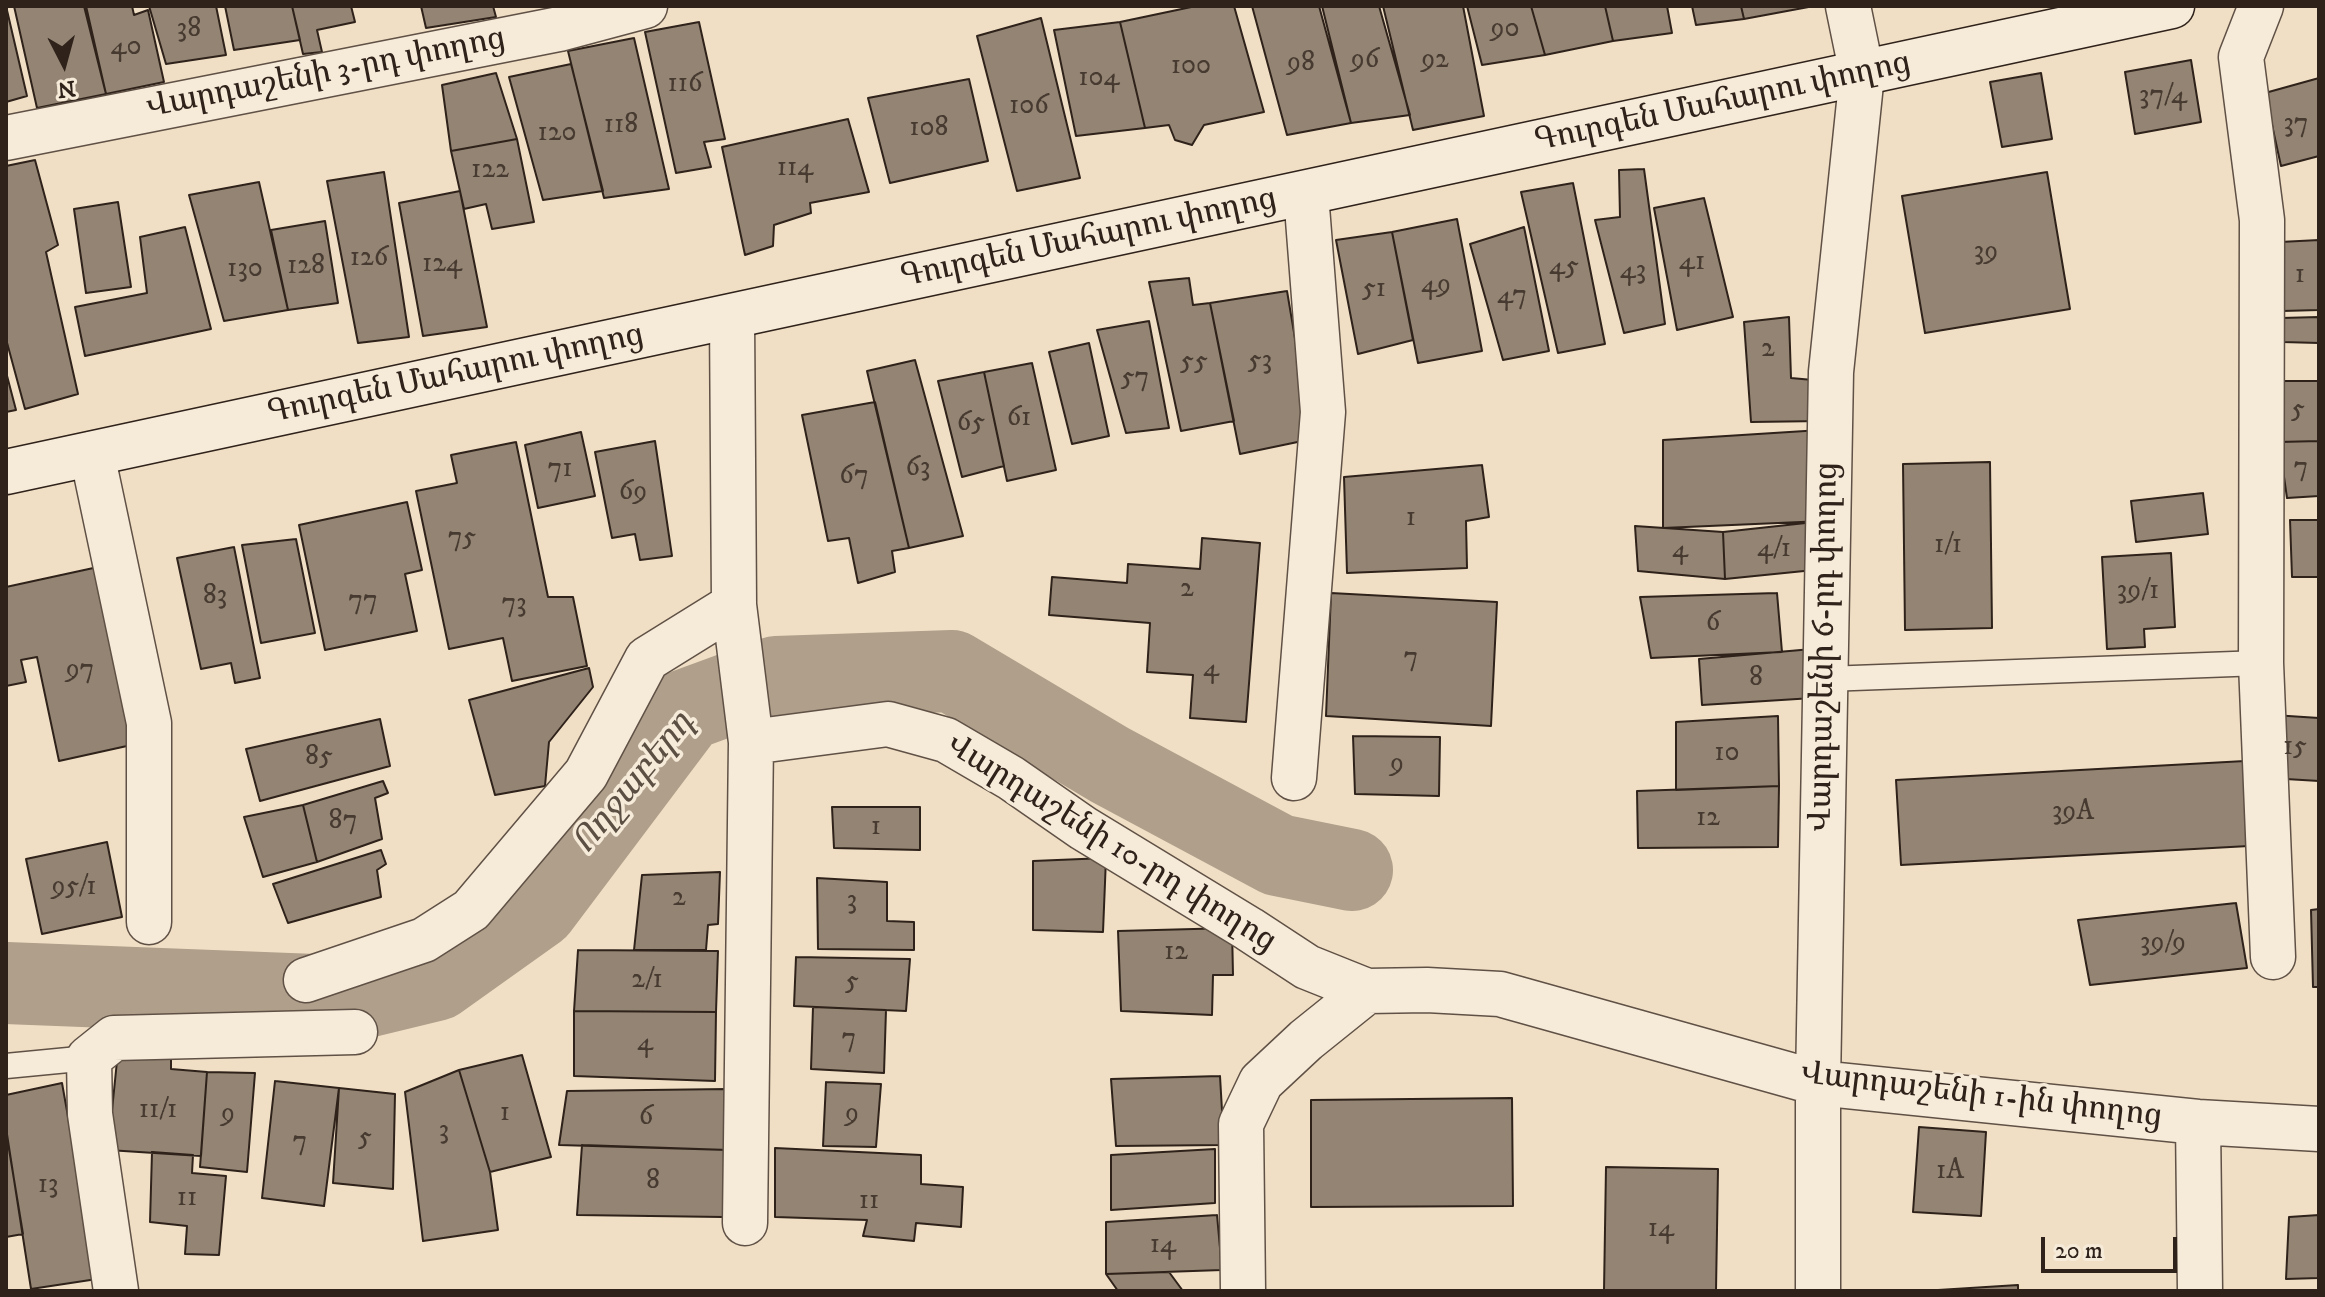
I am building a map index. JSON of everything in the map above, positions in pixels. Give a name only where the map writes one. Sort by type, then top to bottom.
[{"type":"street","name":"Վարդաշենի 3-րդ փողոց","points":[[6,138],[559,29],[645,6]]},
{"type":"street","name":"Վարդաշենի 6-րդ փողոց","points":[[1818,1291],[1818,1083],[1831,372],[1862,74],[1848,6]]},
{"type":"street","name":"Գուրգեն Մահարու փողոց","points":[[6,472],[1862,74],[2106,13],[2172,6]]},
{"type":"street","points":[[2261,6],[2241,57],[2262,220],[2261,663],[2273,957]]},
{"type":"street","points":[[1294,778],[1323,412],[1306,194]]},
{"type":"street","points":[[732,317],[735,612],[750,735],[745,1223]]},
{"type":"street","points":[[92,454],[149,723],[149,922]]},
{"type":"street","points":[[306,980],[424,940],[471,910],[586,774],[647,659],[735,612]]},
{"type":"street","name":"Վարդաշենի 10-րդ փողոց","points":[[750,735],[888,724],[946,740],[1011,778],[1083,828],[1307,967],[1367,991]]},
{"type":"street","points":[[1243,1291],[1241,1124],[1261,1082],[1306,1040],[1367,991]]},
{"type":"street","name":"Վարդաշենի 1-ին փողոց","points":[[1367,991],[1500,994],[1818,1083],[2198,1122],[2319,1129]]},
{"type":"street","points":[[116,1291],[90,1114],[89,1058],[114,1038],[355,1032]]},
{"type":"street","points":[[2198,1122],[2200,1291]]},
{"type":"lane","points":[[1826,679],[2261,663]]},
{"type":"lane","points":[[6,1066],[89,1058]]},
{"type":"building","points":[[6,6],[27,96],[6,102]]},
{"type":"building","points":[[14,6],[84,6],[106,94],[37,108]]},
{"type":"building","points":[[86,6],[132,6],[134,15],[148,10],[164,82],[106,94]]},
{"type":"building","points":[[149,6],[216,6],[226,55],[166,64]]},
{"type":"building","points":[[225,6],[292,6],[300,40],[234,50]]},
{"type":"building","points":[[292,6],[351,6],[355,22],[317,30],[322,52],[303,54]]},
{"type":"building","points":[[421,6],[493,6],[496,17],[426,28]]},
{"type":"building","points":[[1196,6],[1234,6],[1264,112],[1204,125],[1192,145],[1175,140],[1169,125],[1145,128],[1120,22]]},
{"type":"building","points":[[1252,6],[1319,6],[1351,123],[1287,135]]},
{"type":"building","points":[[1322,6],[1379,6],[1410,115],[1351,123]]},
{"type":"building","points":[[1383,6],[1463,6],[1484,116],[1413,130]]},
{"type":"building","points":[[1467,6],[1531,6],[1545,55],[1482,65]]},
{"type":"building","points":[[1531,6],[1605,6],[1613,41],[1545,55]]},
{"type":"building","points":[[1605,6],[1667,6],[1672,33],[1613,41]]},
{"type":"building","points":[[1692,6],[1741,6],[1744,19],[1696,25]]},
{"type":"building","points":[[1741,6],[1814,6],[1744,19]]},
{"type":"building","points":[[1041,18],[1080,178],[1017,191],[977,36]]},
{"type":"building","points":[[699,22],[725,139],[704,142],[711,167],[676,173],[645,32]]},
{"type":"building","points":[[1120,22],[1145,128],[1076,136],[1054,30]]},
{"type":"building","points":[[634,38],[669,189],[604,198],[568,51]]},
{"type":"building","points":[[2191,60],[2201,122],[2135,134],[2125,72]]},
{"type":"building","points":[[571,64],[603,191],[543,200],[509,77]]},
{"type":"building","points":[[496,73],[517,139],[451,151],[442,85]]},
{"type":"building","points":[[2041,73],[2052,139],[2002,147],[1990,82]]},
{"type":"building","points":[[2319,78],[2319,156],[2281,166],[2265,93]]},
{"type":"building","points":[[969,79],[988,161],[890,183],[868,98]]},
{"type":"building","points":[[848,119],[869,192],[810,203],[811,213],[774,225],[773,246],[745,255],[722,147]]},
{"type":"building","points":[[517,139],[534,222],[492,229],[486,204],[464,209],[451,151]]},
{"type":"building","points":[[35,160],[58,245],[46,252],[78,394],[25,409],[6,339],[6,166]]},
{"type":"building","points":[[1644,169],[1665,324],[1624,333],[1595,220],[1620,217],[1619,170]]},
{"type":"building","points":[[384,172],[409,337],[358,343],[327,181]]},
{"type":"building","points":[[2047,172],[2070,309],[1925,333],[1902,196]]},
{"type":"building","points":[[259,182],[288,310],[224,321],[189,195]]},
{"type":"building","points":[[1573,183],[1605,344],[1558,353],[1521,192]]},
{"type":"building","points":[[460,191],[487,327],[423,336],[399,203]]},
{"type":"building","points":[[1704,198],[1733,317],[1677,330],[1654,208]]},
{"type":"building","points":[[118,202],[131,287],[86,293],[74,209]]},
{"type":"building","points":[[1457,219],[1482,351],[1418,363],[1392,232]]},
{"type":"building","points":[[325,221],[338,303],[288,310],[271,230]]},
{"type":"building","points":[[185,227],[211,329],[85,356],[75,307],[147,293],[140,237]]},
{"type":"building","points":[[1524,227],[1549,351],[1503,360],[1470,244]]},
{"type":"building","points":[[1392,232],[1413,340],[1358,354],[1336,240]]},
{"type":"building","points":[[2319,240],[2319,310],[2282,311],[2280,242]]},
{"type":"building","points":[[1189,278],[1193,305],[1210,303],[1234,421],[1181,431],[1149,282]]},
{"type":"building","points":[[1287,291],[1312,439],[1240,454],[1210,303]]},
{"type":"building","points":[[1789,317],[1791,378],[1824,381],[1823,421],[1751,422],[1744,322]]},
{"type":"building","points":[[2319,317],[2319,343],[2282,342],[2281,318]]},
{"type":"building","points":[[1149,321],[1169,428],[1126,433],[1097,330]]},
{"type":"building","points":[[1089,343],[1109,436],[1072,444],[1049,352]]},
{"type":"building","points":[[915,360],[963,536],[909,548],[867,371]]},
{"type":"building","points":[[1032,363],[1056,470],[1007,481],[984,372]]},
{"type":"building","points":[[6,372],[16,410],[6,412]]},
{"type":"building","points":[[984,372],[1004,466],[962,477],[938,381]]},
{"type":"building","points":[[2275,381],[2319,381],[2319,441],[2279,442]]},
{"type":"building","points":[[875,402],[909,548],[892,551],[895,572],[858,583],[849,538],[828,541],[802,415]]},
{"type":"building","points":[[1821,430],[1824,521],[1663,528],[1663,440]]},
{"type":"building","points":[[581,432],[595,496],[538,508],[525,445]]},
{"type":"building","points":[[655,441],[672,556],[640,560],[635,534],[612,538],[595,452]]},
{"type":"building","points":[[2319,441],[2319,496],[2287,498],[2279,442]]},
{"type":"building","points":[[516,442],[548,597],[573,597],[587,666],[512,681],[503,638],[449,649],[416,491],[457,483],[451,455]]},
{"type":"building","points":[[1990,462],[1992,628],[1905,630],[1903,464]]},
{"type":"building","points":[[1482,465],[1489,517],[1466,521],[1467,568],[1347,573],[1344,477]]},
{"type":"building","points":[[2203,493],[2208,534],[2136,542],[2131,501]]},
{"type":"building","points":[[407,502],[422,570],[405,574],[417,631],[325,650],[299,525]]},
{"type":"building","points":[[2290,520],[2319,520],[2319,577],[2292,577]]},
{"type":"building","points":[[1824,521],[1824,569],[1725,579],[1723,532]]},
{"type":"building","points":[[1635,526],[1723,532],[1725,579],[1638,571]]},
{"type":"building","points":[[1202,538],[1260,543],[1246,722],[1190,718],[1193,675],[1147,672],[1150,623],[1049,615],[1052,577],[1127,583],[1128,564],[1200,569]]},
{"type":"building","points":[[296,539],[315,633],[261,643],[242,545]]},
{"type":"building","points":[[234,547],[260,678],[235,683],[231,663],[201,669],[177,558]]},
{"type":"building","points":[[2171,553],[2175,627],[2144,629],[2145,647],[2107,649],[2102,557]]},
{"type":"building","points":[[98,567],[136,744],[59,761],[37,657],[21,660],[26,682],[6,686],[6,587]]},
{"type":"building","points":[[1331,593],[1497,602],[1491,726],[1326,716]]},
{"type":"building","points":[[1777,593],[1782,652],[1651,658],[1640,597]]},
{"type":"building","points":[[1812,649],[1813,698],[1702,705],[1699,659]]},
{"type":"building","points":[[589,668],[593,687],[549,742],[545,786],[495,795],[469,700]]},
{"type":"building","points":[[2273,715],[2319,718],[2319,781],[2269,778]]},
{"type":"building","points":[[1778,716],[1779,786],[1676,790],[1676,722]]},
{"type":"building","points":[[380,719],[390,766],[260,801],[246,749]]},
{"type":"building","points":[[1353,736],[1440,737],[1439,796],[1355,794]]},
{"type":"building","points":[[2245,761],[2249,846],[1901,865],[1896,780]]},
{"type":"building","points":[[383,781],[388,793],[375,798],[382,839],[317,862],[303,805]]},
{"type":"building","points":[[1779,786],[1778,847],[1638,848],[1637,791]]},
{"type":"building","points":[[303,805],[317,862],[263,877],[244,817]]},
{"type":"building","points":[[832,807],[920,807],[920,850],[834,848]]},
{"type":"building","points":[[107,842],[122,917],[42,934],[26,859]]},
{"type":"building","points":[[381,850],[386,864],[377,870],[381,897],[288,923],[273,884]]},
{"type":"building","points":[[1106,858],[1103,932],[1033,930],[1033,861]]},
{"type":"building","points":[[720,872],[718,924],[708,925],[706,950],[634,950],[642,875]]},
{"type":"building","points":[[817,878],[887,882],[887,921],[914,922],[914,950],[818,949]]},
{"type":"building","points":[[2236,903],[2247,968],[2090,985],[2078,920]]},
{"type":"building","points":[[2319,909],[2319,987],[2313,987],[2311,910]]},
{"type":"building","points":[[1232,928],[1233,975],[1213,975],[1212,1015],[1121,1011],[1118,931]]},
{"type":"building","points":[[578,950],[718,951],[716,1012],[574,1011]]},
{"type":"building","points":[[796,957],[910,959],[906,1011],[794,1006]]},
{"type":"building","points":[[813,1007],[886,1010],[884,1073],[811,1069]]},
{"type":"building","points":[[574,1011],[716,1012],[715,1081],[574,1076]]},
{"type":"building","points":[[118,1051],[171,1056],[171,1069],[207,1072],[201,1156],[108,1150]]},
{"type":"building","points":[[522,1055],[551,1157],[490,1172],[459,1070]]},
{"type":"building","points":[[459,1070],[490,1172],[498,1230],[423,1241],[405,1092]]},
{"type":"building","points":[[207,1072],[255,1073],[247,1172],[200,1167]]},
{"type":"building","points":[[1220,1076],[1224,1145],[1116,1146],[1111,1079]]},
{"type":"building","points":[[275,1081],[339,1088],[324,1206],[262,1198]]},
{"type":"building","points":[[826,1082],[881,1084],[876,1147],[823,1146]]},
{"type":"building","points":[[62,1083],[97,1279],[31,1289],[6,1128],[6,1095]]},
{"type":"building","points":[[339,1088],[395,1094],[393,1189],[333,1183]]},
{"type":"building","points":[[728,1089],[728,1150],[559,1145],[567,1091]]},
{"type":"building","points":[[1512,1098],[1513,1206],[1311,1207],[1311,1100]]},
{"type":"building","points":[[1919,1127],[1986,1132],[1981,1216],[1913,1212]]},
{"type":"building","points":[[6,1138],[23,1234],[6,1237]]},
{"type":"building","points":[[582,1145],[728,1150],[723,1217],[577,1215]]},
{"type":"building","points":[[775,1148],[921,1155],[921,1184],[963,1187],[961,1227],[916,1223],[914,1241],[863,1236],[867,1220],[775,1217]]},
{"type":"building","points":[[1215,1149],[1215,1203],[1111,1210],[1111,1155]]},
{"type":"building","points":[[152,1152],[193,1155],[192,1173],[226,1176],[219,1255],[185,1254],[187,1226],[150,1222]]},
{"type":"building","points":[[1606,1167],[1718,1169],[1716,1291],[1604,1291]]},
{"type":"building","points":[[1217,1215],[1222,1270],[1106,1274],[1106,1222]]},
{"type":"building","points":[[2319,1215],[2319,1278],[2286,1279],[2289,1217]]},
{"type":"building","points":[[1169,1272],[1183,1291],[1118,1291],[1106,1274]]},
{"type":"building","points":[[2018,1285],[2018,1291],[1922,1291]]},
{"type":"waterway","name":"Ողջաբերդ","points":[[6,983],[366,997],[436,980],[537,908],[686,710],[776,677],[952,671],[1110,765],[1278,855],[1352,870]]}]
